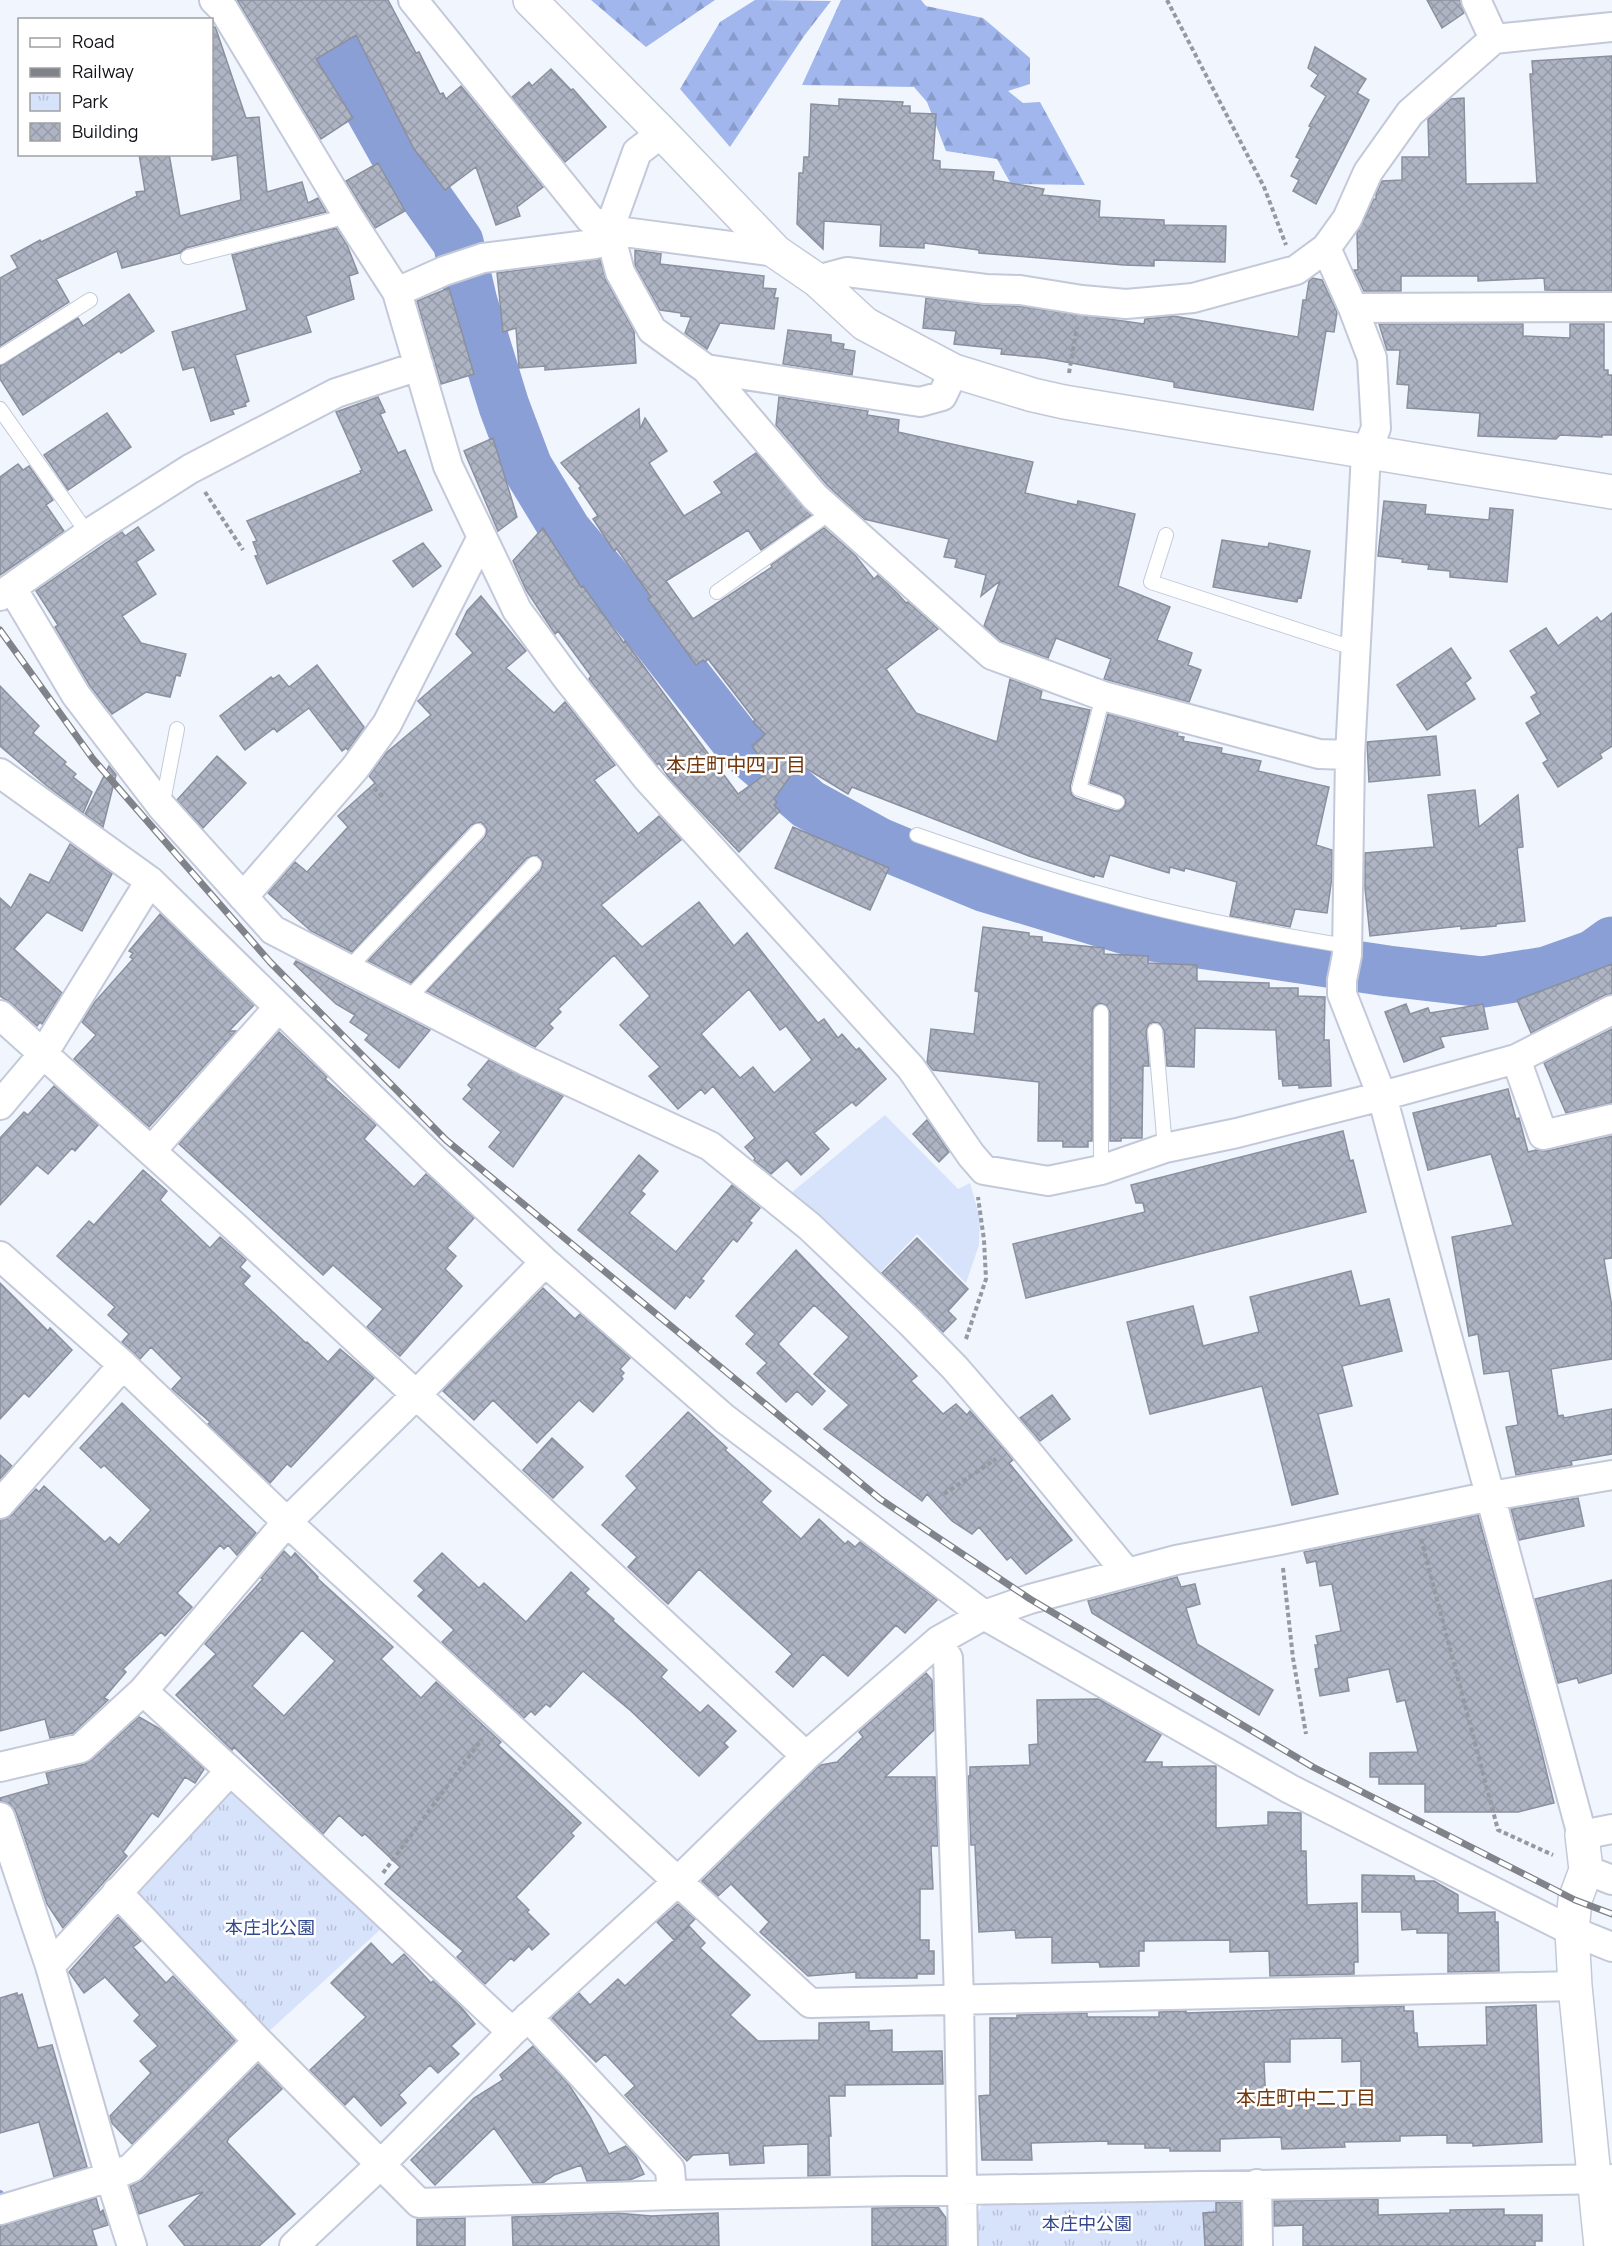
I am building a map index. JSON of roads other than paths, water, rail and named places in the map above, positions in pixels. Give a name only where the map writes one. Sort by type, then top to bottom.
[{"type":"street","points":[[214,0],[224,10],[348,216],[397,292],[448,466],[517,610],[567,678],[647,778],[912,1068],[971,1155],[984,1170],[1048,1181],[1101,1170],[1165,1148],[1236,1133],[1382,1096],[1516,1059],[1612,1010]]},
{"type":"street","points":[[413,0],[590,219],[609,230],[776,252]]},
{"type":"street","points":[[530,0],[776,252],[817,280],[864,324],[954,371],[1064,402],[1366,453],[1612,491]]},
{"type":"street","points":[[1476,0],[1494,39]]},
{"type":"street","points":[[817,280],[847,272],[986,289],[1020,290],[1126,304],[1193,298],[1296,270],[1326,248],[1347,219],[1368,171],[1410,113],[1494,39],[1612,27]]},
{"type":"street","points":[[397,292],[444,271],[483,258],[595,244],[609,230],[637,152],[662,133]]},
{"type":"street","points":[[609,230],[620,272],[652,330],[706,369],[815,497],[992,655],[1103,696],[1319,754],[1350,755]]},
{"type":"street","points":[[1326,248],[1372,358],[1376,428],[1366,453],[1350,755],[1345,960],[1342,994],[1382,1096],[1491,1496],[1597,1832],[1599,1875],[1575,1900],[1572,1931],[1575,1986],[1603,2179],[1601,2246]]},
{"type":"street","points":[[1353,308],[1612,307]]},
{"type":"street","points":[[419,366],[336,393],[190,469],[87,534],[6,592],[76,695],[162,807],[273,930],[528,1062],[710,1146],[809,1226],[955,1368],[1127,1573]]},
{"type":"street","points":[[706,369],[920,402],[942,396],[954,371]]},
{"type":"street","points":[[243,897],[355,768],[387,724],[482,537]]},
{"type":"street","points":[[0,772],[150,881],[433,1158],[544,1262],[726,1419],[984,1615],[1290,1789],[1572,1931],[1612,1947]]},
{"type":"street","points":[[0,1105],[43,1054],[150,881]]},
{"type":"street","points":[[152,1150],[278,1008]]},
{"type":"street","points":[[0,1016],[152,1150],[806,1756]]},
{"type":"street","points":[[1516,1059],[1543,1135],[1612,1119]]},
{"type":"street","points":[[0,1256],[123,1365],[287,1522],[498,1718],[810,2003],[1575,1986]]},
{"type":"street","points":[[0,1767],[81,1748],[143,1690],[287,1522],[417,1394],[544,1262]]},
{"type":"street","points":[[0,1504],[123,1365]]},
{"type":"street","points":[[294,2246],[380,2165],[520,2025],[678,1881],[806,1756],[938,1641],[984,1615],[1030,1599],[1176,1560],[1491,1496],[1612,1475]]},
{"type":"street","points":[[938,1641],[948,1658],[959,1999],[963,2246]]},
{"type":"street","points":[[143,1690],[366,1895],[520,2025],[670,2169],[672,2195]]},
{"type":"street","points":[[50,1966],[230,1771]]},
{"type":"street","points":[[0,1816],[50,1966],[132,2246]]},
{"type":"street","points":[[117,1892],[258,2041],[419,2203],[672,2195],[1603,2179]]},
{"type":"street","points":[[5,2209],[110,2177],[131,2168],[258,2041]]},
{"type":"street","points":[[1257,2184],[1258,2246]]},
{"type":"lane","points":[[188,257],[348,216]]},
{"type":"lane","points":[[0,357],[90,300]]},
{"type":"lane","points":[[0,409],[87,534]]},
{"type":"lane","points":[[717,592],[831,512]]},
{"type":"lane","points":[[1166,535],[1151,582],[1356,649]]},
{"type":"lane","points":[[1103,696],[1079,789],[1117,802]]},
{"type":"lane","points":[[162,807],[177,729]]},
{"type":"lane","points":[[347,970],[478,831]]},
{"type":"lane","points":[[917,835],[1110,897],[1255,931],[1345,960]]},
{"type":"lane","points":[[408,999],[534,864]]},
{"type":"lane","points":[[1101,1012],[1101,1170]]},
{"type":"lane","points":[[1155,1031],[1165,1148]]},
{"type":"waterway","points":[[309,0],[393,150],[458,242],[472,302],[504,406],[527,467],[566,531],[658,641],[739,744],[808,804],[879,843],[983,886],[1146,935],[1388,971],[1483,982],[1546,972],[1594,955],[1612,942]]},
{"type":"waterway","points":[[0,2194],[16,2246]]},
{"type":"railway","points":[[0,630],[93,759],[270,962],[446,1140],[880,1499],[1030,1599],[1313,1767],[1575,1900],[1612,1914]]},
{"type":"district","name":"本庄町中四丁目","points":[[736,764]]},
{"type":"district","name":"本庄町中二丁目","points":[[1306,2097]]},
{"type":"park label","name":"本庄北公園","points":[[270,1927]]},
{"type":"park label","name":"本庄中公園","points":[[1087,2223]]}]
